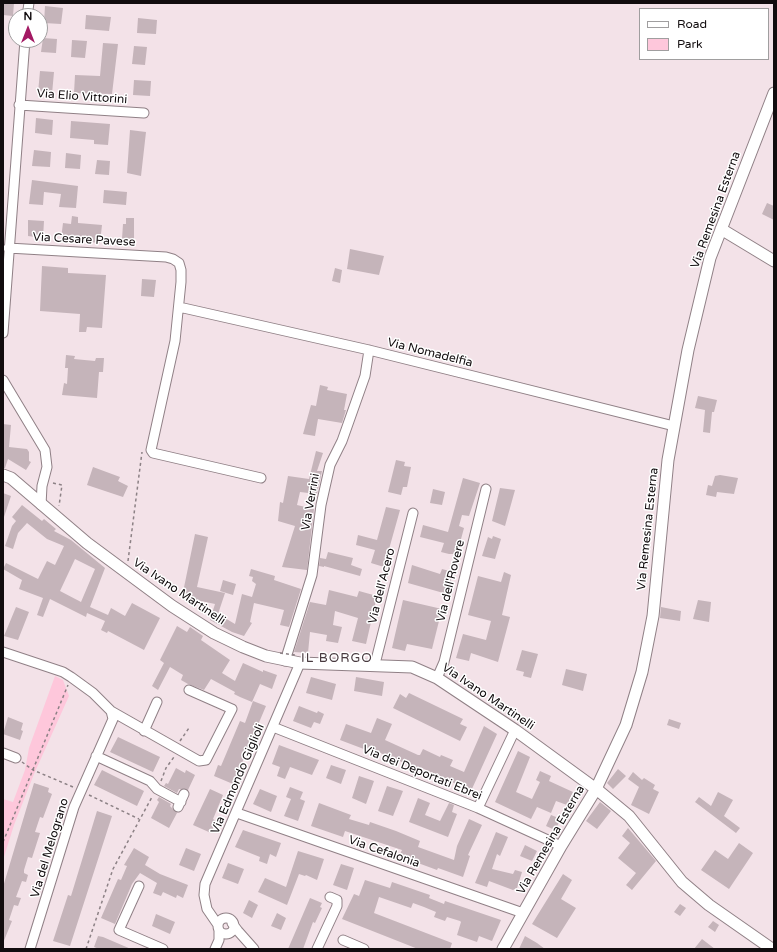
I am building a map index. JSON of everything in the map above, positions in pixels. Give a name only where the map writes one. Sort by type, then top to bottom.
[{"type":"street","points":[[3,333],[8,248],[24,48]]},
{"type":"street","name":"Via Remesina Esterna","points":[[503,949],[561,846],[596,789],[626,725],[642,672],[652,616],[668,460],[688,350],[710,258],[774,93]]},
{"type":"street","name":"Via Elio Vittorini","points":[[19,105],[144,113]]},
{"type":"street","points":[[3,188],[13,189]]},
{"type":"street","points":[[721,229],[774,261]]},
{"type":"street","name":"Via Cesare Pavese","points":[[8,248],[173,258],[179,263],[181,270],[180,307]]},
{"type":"street","points":[[180,307],[175,341],[151,450],[153,453],[261,478]]},
{"type":"street","name":"Via Nomadelfia","points":[[180,307],[369,350],[674,426]]},
{"type":"street","name":"Via Verrini","points":[[290,658],[312,575],[321,505],[330,465],[342,441],[365,376],[369,350]]},
{"type":"street","points":[[3,380],[45,450],[47,467],[41,505]]},
{"type":"street","name":"Via Ivano Martinelli","points":[[3,475],[11,478],[87,543],[172,606],[208,629],[243,647],[266,656],[412,667],[437,678],[515,730],[596,789],[629,816],[682,882],[709,905],[772,949]]},
{"type":"street","name":"Via dell'Rovere","points":[[437,678],[444,662],[486,489]]},
{"type":"street","name":"Via dell'Acero","points":[[374,664],[412,513]]},
{"type":"street","points":[[3,652],[63,672],[93,693],[112,712],[199,761],[206,760],[232,709],[189,690]]},
{"type":"street","name":"Via Edmondo Giglioli","points":[[218,928],[207,909],[204,895],[205,884],[237,813],[272,727],[290,658]]},
{"type":"street","points":[[144,731],[157,702]]},
{"type":"street","name":"Via del Melograno","points":[[30,949],[74,807],[113,719],[112,712]]},
{"type":"street","name":"Via dei Deportati Ebrei","points":[[272,727],[478,808],[561,846]]},
{"type":"street","points":[[478,808],[515,730]]},
{"type":"street","points":[[3,754],[16,758]]},
{"type":"street","points":[[96,756],[150,781],[157,788],[181,801]]},
{"type":"street","name":"Via Cefalonia","points":[[237,813],[523,913]]},
{"type":"street","points":[[139,886],[119,930],[163,949]]},
{"type":"street","points":[[317,949],[337,906],[337,900],[330,897]]},
{"type":"street","points":[[206,905],[230,921],[254,949]]},
{"type":"street","points":[[216,946],[218,928],[221,920],[230,921]]},
{"type":"street","points":[[216,946],[230,933],[233,927],[230,921]]},
{"type":"street","points":[[218,928],[224,934],[230,933],[244,938]]},
{"type":"street","points":[[343,940],[364,949]]},
{"type":"path","points":[[44,481],[62,485],[60,508]]},
{"type":"path","points":[[122,559],[128,563]]},
{"type":"path","points":[[273,651],[290,658]]},
{"type":"path","points":[[3,842],[4,836],[71,677]]},
{"type":"path","points":[[86,949],[113,868],[157,788],[166,768],[179,750],[180,740],[189,728]]},
{"type":"path","points":[[16,758],[33,770]]},
{"type":"green space","points":[[55,676],[63,680],[69,696],[34,774],[14,825],[3,860],[3,799],[13,802],[25,770],[29,748]]},
{"type":"building","points":[[3,3],[14,3],[14,8],[8,8],[8,16],[3,15]]},
{"type":"building","points":[[45,6],[63,8],[61,24],[48,23],[48,8],[45,8]]},
{"type":"building","points":[[86,15],[111,17],[109,31],[85,29]]},
{"type":"building","points":[[138,18],[157,20],[156,34],[137,33]]},
{"type":"building","points":[[48,38],[57,39],[56,53],[41,52],[42,48],[48,48]]},
{"type":"building","points":[[72,40],[87,41],[85,58],[71,57]]},
{"type":"building","points":[[103,43],[118,44],[112,94],[74,93],[75,75],[100,76]]},
{"type":"building","points":[[134,46],[147,47],[145,65],[132,64]]},
{"type":"building","points":[[40,71],[54,72],[52,94],[38,93]]},
{"type":"building","points":[[134,80],[151,81],[150,96],[133,95]]},
{"type":"building","points":[[36,118],[53,120],[52,135],[35,133]]},
{"type":"building","points":[[71,121],[110,124],[108,145],[94,144],[94,140],[70,138]]},
{"type":"building","points":[[130,130],[146,132],[141,176],[127,173]]},
{"type":"building","points":[[34,150],[51,152],[50,167],[32,166]]},
{"type":"building","points":[[66,153],[81,155],[80,169],[65,168]]},
{"type":"building","points":[[97,160],[110,161],[109,175],[95,174]]},
{"type":"building","points":[[32,180],[78,186],[76,208],[59,207],[61,194],[44,192],[43,205],[29,204]]},
{"type":"building","points":[[104,190],[127,192],[126,205],[103,203]]},
{"type":"building","points":[[767,203],[774,206],[774,220],[762,214]]},
{"type":"building","points":[[72,216],[78,217],[78,223],[102,225],[100,243],[61,239],[63,223],[71,224]]},
{"type":"building","points":[[126,218],[134,218],[134,240],[122,239],[123,224],[126,224]]},
{"type":"building","points":[[28,220],[44,221],[43,238],[28,236]]},
{"type":"building","points":[[350,249],[384,256],[379,275],[347,269]]},
{"type":"building","points":[[42,266],[68,268],[68,273],[106,275],[102,328],[87,327],[86,332],[79,332],[80,314],[40,311]]},
{"type":"building","points":[[335,268],[342,270],[340,283],[332,281]]},
{"type":"building","points":[[142,279],[156,280],[154,297],[141,296]]},
{"type":"building","points":[[66,355],[75,356],[74,359],[95,361],[96,358],[104,358],[103,372],[99,372],[97,398],[62,395],[64,383],[67,384],[68,368],[65,368]]},
{"type":"building","points":[[320,385],[328,387],[327,390],[347,394],[344,410],[346,410],[342,423],[318,419],[315,436],[303,434],[311,405],[316,406]]},
{"type":"building","points":[[698,396],[717,400],[714,412],[712,412],[710,433],[703,432],[705,410],[695,408]]},
{"type":"building","points":[[3,424],[11,425],[9,447],[27,449],[29,452],[29,461],[31,462],[26,470],[8,459],[5,468],[3,468]]},
{"type":"building","points":[[316,451],[323,453],[317,471],[322,471],[317,494],[300,492],[297,505],[314,509],[307,570],[282,567],[295,526],[278,521],[280,502],[283,503],[288,476],[309,479]]},
{"type":"building","points":[[396,460],[405,462],[404,466],[411,467],[407,487],[403,487],[401,495],[388,492]]},
{"type":"building","points":[[93,467],[120,477],[118,481],[128,486],[123,497],[87,485]]},
{"type":"building","points":[[720,475],[738,478],[734,494],[717,492],[716,497],[706,495],[708,485],[712,486],[715,476]]},
{"type":"building","points":[[463,478],[480,483],[469,516],[462,515],[459,526],[464,528],[457,554],[449,554],[441,552],[444,543],[420,537],[423,525],[448,532]]},
{"type":"building","points":[[500,488],[515,490],[505,526],[492,521]]},
{"type":"building","points":[[433,489],[445,492],[442,505],[430,503]]},
{"type":"building","points":[[3,493],[11,496],[4,517],[3,517]]},
{"type":"building","points":[[22,505],[42,521],[44,519],[56,529],[54,531],[71,540],[105,568],[90,607],[108,615],[111,608],[125,616],[132,603],[160,618],[144,650],[108,631],[107,633],[101,630],[105,621],[87,613],[86,617],[50,599],[43,617],[37,615],[43,598],[19,589],[22,580],[3,569],[6,563],[38,579],[47,561],[55,565],[64,546],[47,539],[27,523],[18,533],[13,549],[5,546],[12,526],[16,521],[12,517]],"holes":[[[75,559],[95,569],[81,602],[60,591]]]},
{"type":"building","points":[[386,507],[400,510],[384,567],[371,563],[375,550],[356,545],[358,535],[377,540]]},
{"type":"building","points":[[195,534],[208,537],[197,587],[225,593],[218,614],[235,624],[242,594],[252,597],[256,584],[252,581],[253,577],[249,576],[251,569],[275,576],[274,580],[301,589],[289,627],[280,625],[284,610],[254,603],[250,622],[252,623],[244,636],[232,632],[210,620],[215,604],[182,597]]},
{"type":"building","points":[[493,536],[501,539],[495,559],[482,556],[488,537],[492,539]]},
{"type":"building","points":[[328,552],[353,558],[351,565],[362,569],[360,576],[319,566],[320,558],[326,559]]},
{"type":"building","points":[[412,565],[440,574],[442,569],[453,572],[447,594],[408,583]]},
{"type":"building","points":[[504,572],[511,575],[502,615],[510,617],[498,662],[471,653],[469,661],[456,658],[463,634],[486,640],[491,621],[468,615],[478,576],[501,582]]},
{"type":"building","points":[[223,580],[236,584],[233,595],[220,591]]},
{"type":"building","points":[[329,590],[357,597],[359,591],[377,596],[366,644],[352,641],[358,618],[335,611],[333,625],[342,627],[338,643],[326,641],[327,635],[310,632],[308,653],[294,652],[310,602],[326,605]]},
{"type":"building","points":[[403,600],[442,609],[432,649],[407,644],[405,651],[392,648]]},
{"type":"building","points":[[698,600],[711,602],[709,622],[693,619]]},
{"type":"building","points":[[16,607],[29,612],[18,640],[4,636]]},
{"type":"building","points":[[661,607],[681,611],[680,621],[660,618]]},
{"type":"building","points":[[177,626],[187,632],[190,627],[203,636],[201,640],[230,660],[222,673],[235,681],[243,663],[263,672],[263,670],[277,675],[272,689],[260,684],[252,702],[234,694],[235,692],[211,679],[204,690],[188,684],[181,680],[183,675],[170,667],[158,690],[152,686],[164,663],[160,660]]},
{"type":"building","points":[[522,650],[538,654],[531,678],[523,676],[524,672],[516,670]]},
{"type":"building","points":[[566,669],[587,674],[583,691],[562,685]]},
{"type":"building","points":[[311,677],[336,684],[332,700],[306,693]]},
{"type":"building","points":[[356,677],[384,682],[382,696],[354,691]]},
{"type":"building","points":[[409,693],[463,719],[460,724],[467,727],[460,741],[393,708],[400,694],[406,698]]},
{"type":"building","points":[[253,701],[266,706],[233,784],[214,776],[218,765],[221,766],[240,721],[245,723]]},
{"type":"building","points":[[299,706],[324,714],[320,724],[314,722],[311,728],[293,721]]},
{"type":"building","points":[[8,717],[23,723],[21,730],[23,731],[20,740],[3,734]]},
{"type":"building","points":[[377,718],[392,724],[385,740],[418,755],[420,755],[423,749],[440,757],[441,755],[453,760],[450,766],[464,772],[484,726],[497,734],[471,791],[422,768],[421,770],[378,752],[377,754],[340,740],[346,724],[371,733]]},
{"type":"building","points":[[669,719],[681,723],[679,729],[667,725]]},
{"type":"building","points":[[118,737],[160,757],[153,772],[110,752]]},
{"type":"building","points":[[279,745],[319,760],[312,775],[290,767],[285,779],[277,776],[280,767],[272,764]]},
{"type":"building","points":[[518,751],[530,757],[516,792],[532,799],[540,782],[536,780],[540,771],[551,776],[549,781],[573,792],[567,805],[556,801],[551,813],[537,807],[531,819],[495,802]]},
{"type":"building","points":[[331,765],[346,770],[341,784],[326,778]]},
{"type":"building","points":[[176,768],[185,773],[186,770],[195,775],[188,790],[179,789],[177,793],[164,786],[166,783],[168,784]]},
{"type":"building","points":[[618,769],[626,776],[613,789],[607,783]]},
{"type":"building","points":[[102,770],[144,791],[137,806],[94,785]]},
{"type":"building","points":[[633,772],[642,780],[644,778],[655,785],[653,789],[659,792],[649,814],[631,805],[639,787],[628,779]]},
{"type":"building","points":[[359,776],[374,781],[366,804],[352,798]]},
{"type":"building","points":[[34,783],[49,788],[48,792],[52,794],[43,818],[40,817],[35,832],[40,833],[32,858],[28,857],[24,870],[24,873],[28,875],[26,882],[22,881],[16,897],[21,898],[18,906],[14,905],[9,920],[12,921],[3,943],[3,887]]},
{"type":"building","points":[[387,786],[403,791],[393,816],[378,811]]},
{"type":"building","points":[[290,787],[303,792],[300,799],[305,801],[298,821],[284,816],[291,799],[286,797]]},
{"type":"building","points":[[210,789],[223,795],[213,819],[216,821],[211,833],[193,825]]},
{"type":"building","points":[[260,789],[277,796],[271,812],[253,804]]},
{"type":"building","points":[[718,792],[733,800],[724,816],[740,828],[736,833],[695,802],[699,797],[711,806]]},
{"type":"building","points":[[159,797],[171,804],[170,806],[177,813],[169,828],[151,818],[159,802],[157,800]]},
{"type":"building","points":[[418,798],[430,803],[425,815],[440,821],[449,803],[454,805],[452,812],[457,814],[448,837],[409,822]]},
{"type":"building","points":[[600,802],[611,811],[597,829],[586,821]]},
{"type":"building","points":[[319,803],[351,815],[349,819],[369,825],[370,822],[420,841],[418,847],[454,860],[457,846],[469,819],[482,825],[468,855],[470,856],[463,877],[438,868],[437,870],[399,856],[402,850],[345,831],[343,837],[311,826]]},
{"type":"building","points":[[97,811],[112,816],[70,946],[53,941],[68,895],[71,896]]},
{"type":"building","points":[[551,815],[561,819],[555,830],[546,826]]},
{"type":"building","points":[[628,828],[656,861],[632,890],[626,885],[636,873],[618,858],[630,843],[622,836]]},
{"type":"building","points":[[243,830],[281,843],[276,857],[270,854],[267,864],[259,861],[260,857],[235,847]]},
{"type":"building","points":[[496,832],[508,837],[500,856],[497,854],[492,869],[513,874],[515,870],[522,872],[517,888],[513,890],[489,881],[487,887],[475,883]]},
{"type":"building","points":[[739,843],[753,853],[729,889],[701,870],[715,850],[728,859]]},
{"type":"building","points":[[525,845],[537,851],[532,861],[520,856]]},
{"type":"building","points":[[134,848],[149,857],[145,865],[160,874],[188,885],[183,898],[177,895],[176,898],[163,892],[161,896],[153,893],[157,883],[140,873],[132,884],[115,924],[101,918],[118,879],[121,880],[127,866],[124,865]]},
{"type":"building","points":[[186,848],[201,854],[194,871],[179,865]]},
{"type":"building","points":[[298,851],[324,859],[317,880],[306,875],[299,874],[287,905],[258,892],[265,878],[286,887]]},
{"type":"building","points":[[228,863],[244,869],[238,884],[222,878]]},
{"type":"building","points":[[341,864],[354,868],[347,890],[333,885]]},
{"type":"building","points":[[563,874],[572,880],[561,899],[576,908],[557,938],[532,924]]},
{"type":"building","points":[[365,880],[390,888],[392,882],[430,895],[429,898],[444,904],[445,901],[501,920],[492,941],[479,936],[477,942],[457,935],[460,921],[447,917],[445,921],[434,917],[436,912],[413,903],[411,908],[379,897],[374,913],[452,943],[450,949],[418,949],[342,919],[354,894],[359,896]]},
{"type":"building","points":[[310,898],[322,903],[320,907],[322,908],[315,923],[313,922],[303,949],[288,949]]},
{"type":"building","points":[[249,900],[258,905],[252,918],[243,913]]},
{"type":"building","points":[[680,904],[686,908],[680,916],[674,912]]},
{"type":"building","points":[[277,913],[286,918],[281,930],[271,926]]},
{"type":"building","points":[[156,914],[175,922],[170,934],[152,926]]},
{"type":"building","points":[[713,921],[719,925],[715,932],[708,927]]},
{"type":"building","points":[[98,936],[131,949],[99,949],[94,947]]},
{"type":"building","points":[[525,936],[537,943],[545,949],[519,949]]},
{"type":"building","points":[[702,939],[715,949],[694,949]]},
{"type":"district","name":"IL BORGO","points":[[337,659]]}]
